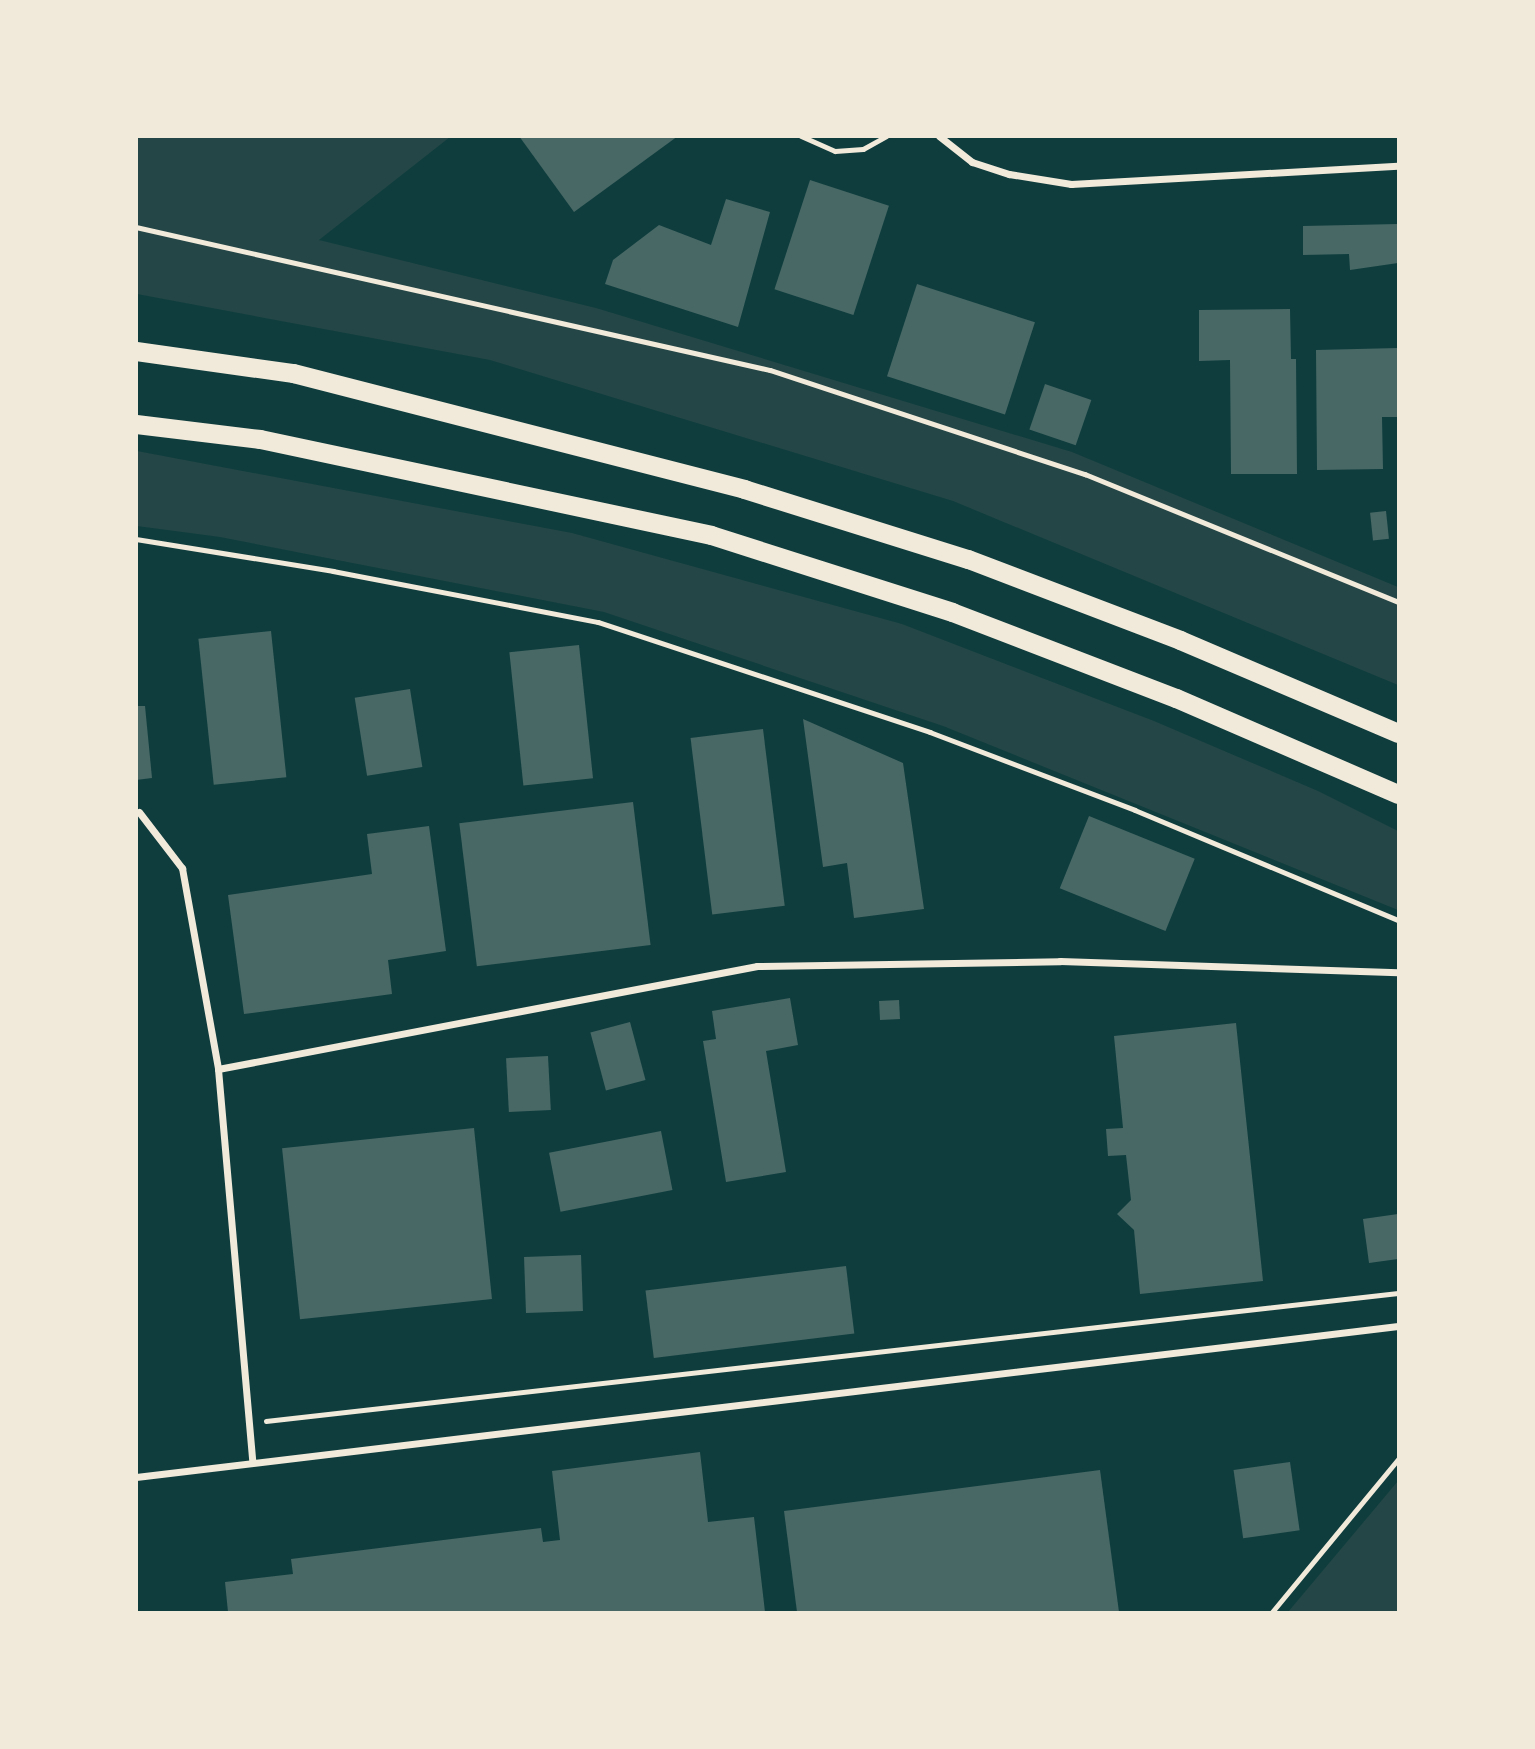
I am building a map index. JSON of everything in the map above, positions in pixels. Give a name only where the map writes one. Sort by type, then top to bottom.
[{"type":"highway","points":[[136,351],[293,373],[744,489],[968,559],[1180,639],[1398,733]]},
{"type":"highway","points":[[136,424],[260,439],[711,535],[952,612],[1176,698],[1398,794]]},
{"type":"street","points":[[939,136],[972,162],[1009,174],[1071,184],[1398,166]]},
{"type":"street","points":[[139,812],[182,868],[218,1069],[252,1461]]},
{"type":"street","points":[[218,1069],[757,966],[1059,961],[1398,972]]},
{"type":"street","points":[[136,1477],[252,1461],[1398,1326]]},
{"type":"lane","points":[[801,136],[835,151],[863,149],[886,136]]},
{"type":"lane","points":[[1272,1612],[1398,1459]]},
{"type":"path","points":[[136,228],[770,370],[1085,474],[1398,602]]},
{"type":"path","points":[[136,539],[333,570],[598,622],[930,732],[1135,810],[1398,920]]},
{"type":"path","points":[[249,1423],[1398,1293]]},
{"type":"shaded area","points":[[137,137],[450,137],[319,240],[596,308],[1072,452],[1398,587],[1398,685],[953,501],[490,360],[137,294]]},
{"type":"shaded area","points":[[137,451],[572,533],[902,624],[1154,721],[1318,791],[1398,831],[1398,910],[943,726],[604,612],[220,537],[137,526]]},
{"type":"shaded area","points":[[1398,1481],[1398,1612],[1288,1612]]},
{"type":"building","points":[[519,136],[678,136],[574,212]]},
{"type":"building","points":[[810,180],[889,206],[853,315],[774,289]]},
{"type":"building","points":[[726,199],[770,212],[738,327],[605,284],[613,260],[659,225],[711,245]]},
{"type":"building","points":[[1398,224],[1398,263],[1350,270],[1349,254],[1303,255],[1303,226]]},
{"type":"building","points":[[917,284],[1035,322],[1005,415],[887,376]]},
{"type":"building","points":[[1290,309],[1291,359],[1296,359],[1297,474],[1231,474],[1230,360],[1199,361],[1199,310]]},
{"type":"building","points":[[1398,348],[1398,417],[1382,417],[1383,469],[1317,470],[1316,350]]},
{"type":"building","points":[[1045,384],[1091,400],[1076,445],[1029,429]]},
{"type":"building","points":[[1386,511],[1389,539],[1373,541],[1370,513]]},
{"type":"building","points":[[271,631],[286,777],[214,785],[198,639]]},
{"type":"building","points":[[579,645],[593,778],[523,786],[509,652]]},
{"type":"building","points":[[410,689],[422,767],[367,776],[355,698]]},
{"type":"building","points":[[136,706],[145,706],[152,778],[136,780]]},
{"type":"building","points":[[803,719],[903,763],[924,909],[854,918],[847,863],[823,867]]},
{"type":"building","points":[[763,729],[785,906],[712,915],[691,738]]},
{"type":"building","points":[[633,802],[651,945],[477,966],[459,823]]},
{"type":"building","points":[[1089,816],[1195,859],[1165,931],[1060,888]]},
{"type":"building","points":[[429,826],[446,951],[388,960],[392,994],[244,1014],[228,895],[372,874],[367,834]]},
{"type":"building","points":[[790,998],[798,1045],[766,1051],[786,1172],[726,1182],[703,1041],[716,1039],[712,1011]]},
{"type":"building","points":[[899,1000],[900,1019],[880,1020],[879,1001]]},
{"type":"building","points":[[630,1022],[646,1080],[606,1091],[590,1033]]},
{"type":"building","points":[[1236,1023],[1263,1281],[1140,1294],[1134,1230],[1117,1214],[1131,1200],[1126,1155],[1108,1156],[1106,1129],[1123,1128],[1114,1036]]},
{"type":"building","points":[[548,1056],[551,1110],[509,1112],[506,1058]]},
{"type":"building","points":[[474,1128],[492,1299],[300,1319],[282,1148]]},
{"type":"building","points":[[661,1131],[672,1190],[561,1212],[549,1153]]},
{"type":"building","points":[[1398,1214],[1398,1259],[1369,1263],[1363,1219]]},
{"type":"building","points":[[581,1255],[583,1311],[526,1313],[524,1257]]},
{"type":"building","points":[[846,1266],[854,1333],[654,1358],[646,1291]]},
{"type":"building","points":[[700,1452],[708,1522],[754,1517],[765,1612],[228,1612],[225,1582],[293,1574],[291,1559],[541,1528],[543,1542],[560,1540],[552,1471]]},
{"type":"building","points":[[1290,1462],[1300,1530],[1243,1538],[1234,1470]]},
{"type":"building","points":[[1100,1470],[1119,1612],[797,1612],[784,1511]]}]
